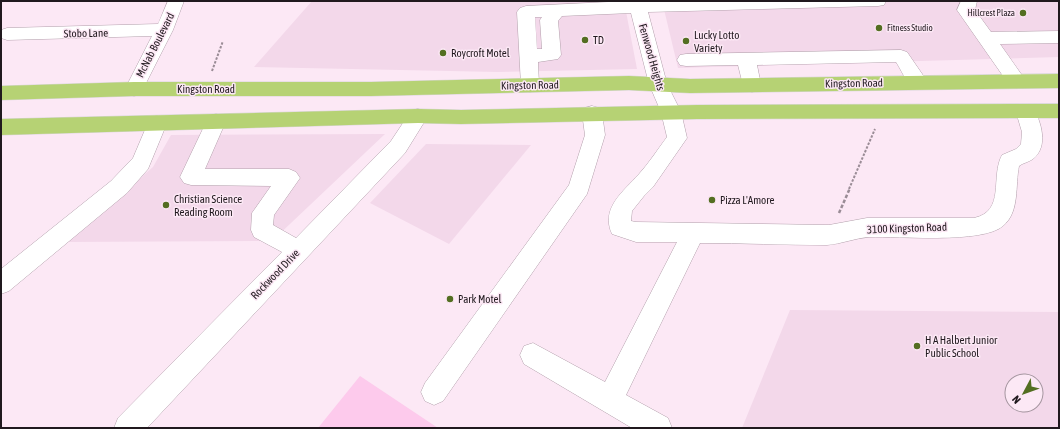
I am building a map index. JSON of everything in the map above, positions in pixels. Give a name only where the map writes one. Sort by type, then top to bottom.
[{"type":"main road","name":"Kingston Road","points":[[1,93],[134,89],[371,89],[628,83],[690,86],[918,81],[1059,80]]},
{"type":"main road","points":[[1,127],[592,113],[1059,111]]},
{"type":"street","name":"McNab Boulevard","points":[[134,89],[164,30],[176,1]]},
{"type":"street","points":[[530,85],[526,12],[558,11],[638,4],[878,1]]},
{"type":"street","points":[[969,1],[966,10],[1017,81]]},
{"type":"street","name":"Fenwood Heights","points":[[638,4],[658,84],[671,112],[677,138]]},
{"type":"street","points":[[528,56],[552,55],[550,20],[558,11]]},
{"type":"street","name":"Stobo Lane","points":[[7,34],[164,30]]},
{"type":"street","points":[[987,38],[1059,37]]},
{"type":"street","points":[[686,60],[901,56],[918,81]]},
{"type":"street","points":[[746,59],[752,85]]},
{"type":"street","name":"3100 Kingston Road","points":[[677,138],[646,181],[636,190],[621,209],[620,227],[636,232],[829,235],[866,228],[974,227],[990,223],[999,217],[1004,209],[1006,172],[1009,161],[1027,152],[1031,145],[1033,133],[1026,112]]},
{"type":"street","points":[[434,392],[579,188],[595,135],[592,113]]},
{"type":"street","name":"Rockwood Drive","points":[[128,428],[398,147],[418,116]]},
{"type":"street","points":[[216,121],[191,177],[289,178],[263,213],[262,230],[298,250]]},
{"type":"street","points":[[1,283],[119,187],[141,163],[157,123]]},
{"type":"street","points":[[610,400],[693,233]]},
{"type":"street","points":[[533,355],[658,428]]},
{"type":"path","points":[[212,72],[223,41]]},
{"type":"path","points":[[829,235],[876,126]]},
{"type":"shaded area","points":[[312,1],[624,1],[637,69],[498,72],[254,67]]},
{"type":"shaded area","points":[[662,1],[1059,1],[1059,57],[678,68]]},
{"type":"shaded area","points":[[385,134],[272,241],[66,242],[153,167],[171,135]]},
{"type":"shaded area","points":[[426,144],[531,145],[449,244],[370,203]]},
{"type":"shaded area","name":"H A Halbert Junior Public School","points":[[790,310],[1059,312],[1059,428],[742,428]]},
{"type":"shaded area","points":[[360,376],[438,428],[318,428]]},
{"type":"place","name":"Hillcrest Plaza","points":[[1023,13]]},
{"type":"place","name":"Fitness Studio","points":[[879,28]]},
{"type":"place","name":"TD","points":[[585,40]]},
{"type":"place","name":"Lucky Lotto Variety","points":[[686,41]]},
{"type":"place","name":"Roycroft Motel","points":[[443,53]]},
{"type":"place","name":"Pizza L'Amore","points":[[712,200]]},
{"type":"place","name":"Christian Science Reading Room","points":[[166,205]]},
{"type":"place","name":"Park Motel","points":[[450,299]]},
{"type":"place","name":"H A Halbert Junior Public School","points":[[917,346]]}]
